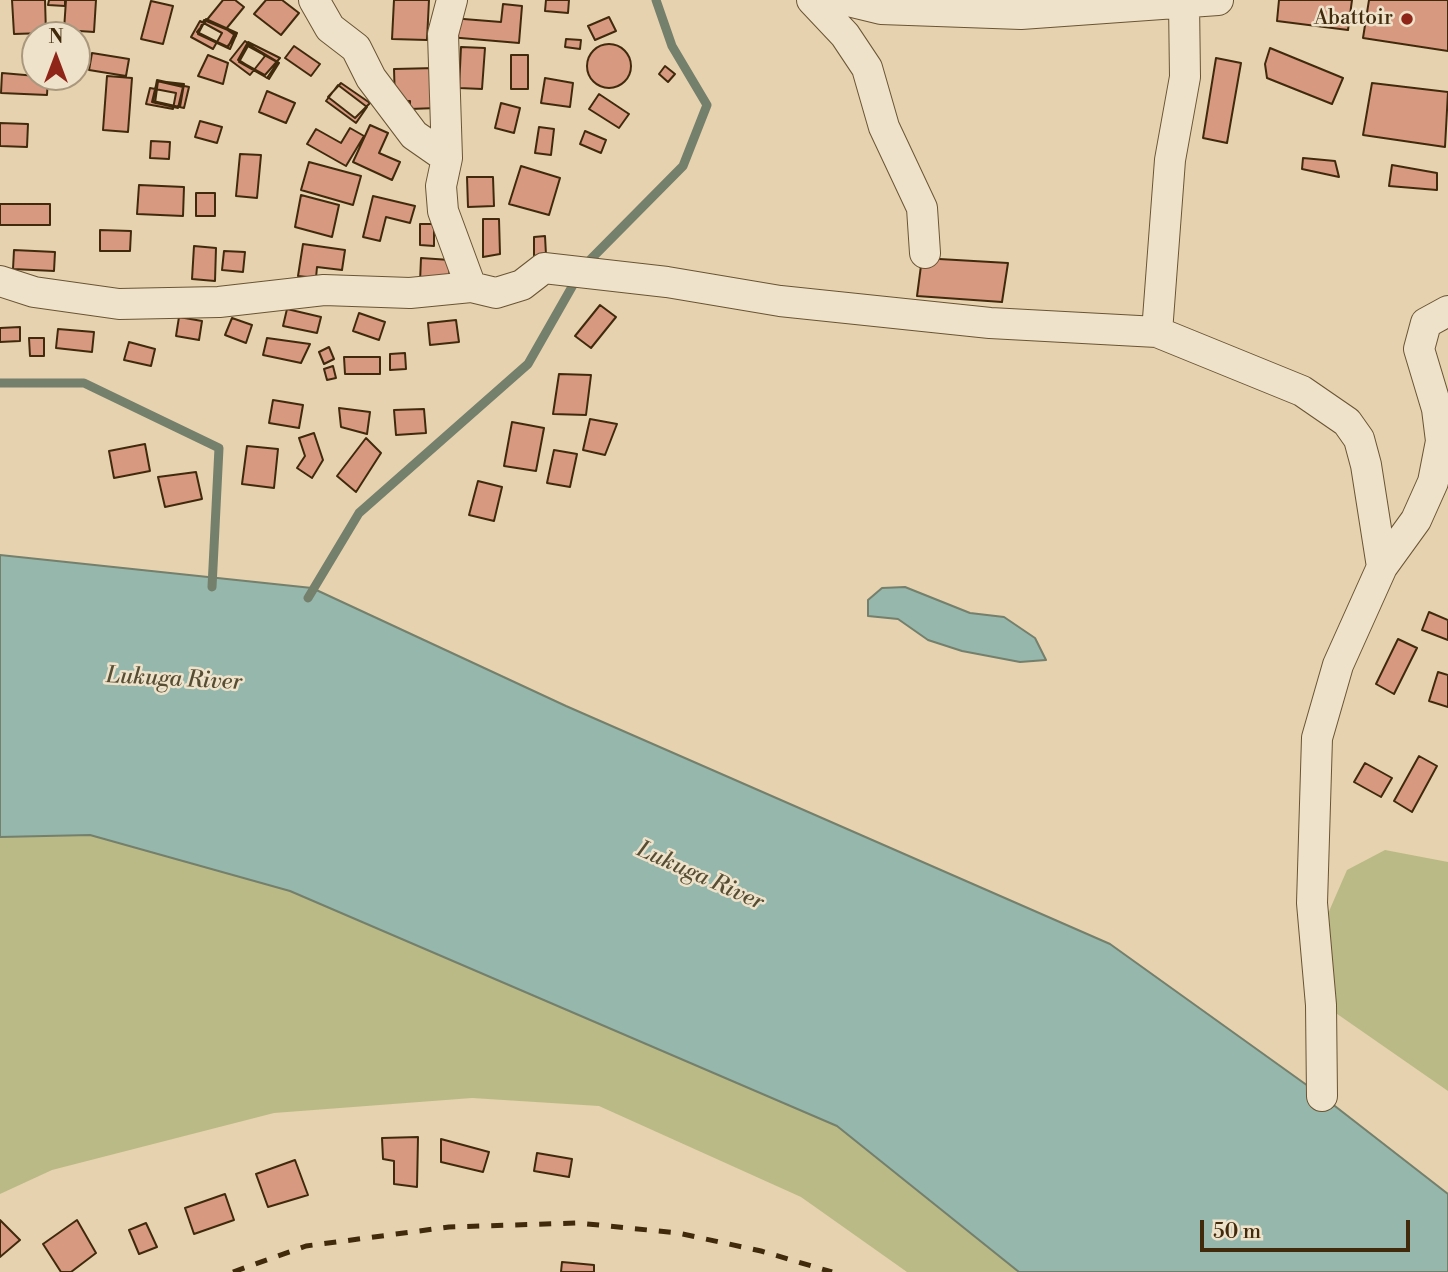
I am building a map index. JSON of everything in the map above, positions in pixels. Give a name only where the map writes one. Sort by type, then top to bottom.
[{"type":"street","points":[[314,0],[330,28],[356,48],[371,78],[414,135],[447,158]]},
{"type":"street","points":[[452,0],[443,34],[447,158],[441,187],[443,211],[471,287]]},
{"type":"street","points":[[812,0],[845,35],[867,68],[884,127],[922,208],[925,253]]},
{"type":"street","points":[[844,0],[881,9],[1021,14],[1218,0]]},
{"type":"street","points":[[1157,332],[1170,160],[1185,77],[1184,2]]},
{"type":"street","points":[[0,281],[34,292],[119,304],[219,302],[324,290],[410,293],[471,287],[496,293],[522,285],[544,268],[667,282],[780,300],[990,323],[1157,332],[1302,391],[1348,422],[1359,439],[1366,465],[1382,567]]},
{"type":"street","points":[[1322,1096],[1321,1005],[1312,903],[1317,738],[1338,666],[1382,567],[1416,520],[1433,482],[1441,442],[1437,409],[1419,349],[1426,323],[1448,311]]},
{"type":"green space","points":[[90,835],[290,891],[837,1126],[1019,1272],[907,1272],[801,1197],[599,1106],[472,1098],[274,1113],[52,1170],[0,1194],[0,837]]},
{"type":"green space","points":[[1385,850],[1448,862],[1448,1091],[1330,1009],[1320,932],[1347,870]]},
{"type":"water","name":"Lukuga River","points":[[0,555],[312,588],[566,706],[1110,944],[1322,1096],[1448,1194],[1448,1272],[1019,1272],[837,1126],[290,891],[90,835],[0,837]]},
{"type":"water","points":[[905,587],[970,613],[1004,617],[1035,638],[1046,660],[1020,662],[962,651],[928,640],[898,619],[868,616],[868,600],[882,588]]},
{"type":"building","points":[[12,0],[45,0],[46,21],[21,21],[21,34],[14,34]]},
{"type":"building","points":[[49,0],[65,0],[65,6],[48,5]]},
{"type":"building","points":[[66,0],[96,0],[94,32],[91,32],[91,21],[65,21]]},
{"type":"building","points":[[223,0],[235,0],[244,7],[226,29],[236,36],[227,47],[197,32]]},
{"type":"building","points":[[266,0],[282,0],[299,13],[281,35],[254,14]]},
{"type":"building","points":[[394,0],[429,0],[427,40],[392,39]]},
{"type":"building","points":[[546,0],[569,0],[568,13],[545,11]]},
{"type":"building","points":[[1279,0],[1352,0],[1348,30],[1277,21]]},
{"type":"building","name":"Abattoir","points":[[1369,0],[1448,0],[1448,51],[1363,38]]},
{"type":"building","points":[[151,1],[173,6],[163,44],[141,39]]},
{"type":"building","points":[[503,4],[522,6],[519,43],[449,37],[451,18],[501,22]]},
{"type":"building","points":[[609,17],[616,31],[595,40],[588,26]]},
{"type":"building","points":[[206,19],[237,33],[230,49],[198,34]]},
{"type":"building","points":[[204,20],[235,33],[228,47],[198,33]]},
{"type":"building","points":[[200,21],[222,33],[213,49],[191,37]]},
{"type":"building","points":[[566,39],[581,40],[580,49],[565,47]]},
{"type":"building","points":[[245,41],[265,56],[250,75],[230,60]]},
{"type":"building","points":[[248,42],[280,58],[265,75],[238,60]]},
{"type":"building","points":[[248,44],[278,62],[267,78],[239,60]]},
{"type":"building","points":[[609,44],[625,50],[631,66],[625,82],[609,88],[593,82],[587,66],[593,50]]},
{"type":"building","points":[[248,46],[279,63],[269,79],[239,62]]},
{"type":"building","points":[[294,46],[320,64],[311,76],[285,58]]},
{"type":"building","points":[[461,47],[485,48],[482,89],[459,88]]},
{"type":"building","points":[[1270,48],[1343,78],[1332,104],[1267,78],[1265,64]]},
{"type":"building","points":[[92,53],[129,59],[126,76],[91,70]]},
{"type":"building","points":[[208,55],[228,63],[223,84],[198,76]]},
{"type":"building","points":[[511,55],[528,55],[528,89],[511,89]]},
{"type":"building","points":[[1216,58],[1241,63],[1227,143],[1203,138]]},
{"type":"building","points":[[665,66],[675,74],[668,82],[659,74]]},
{"type":"building","points":[[436,68],[437,108],[410,109],[410,101],[395,102],[394,69]]},
{"type":"building","points":[[2,73],[21,75],[21,91],[47,91],[47,95],[1,93]]},
{"type":"building","points":[[107,76],[132,78],[128,132],[103,130]]},
{"type":"building","points":[[545,78],[573,83],[570,107],[541,103]]},
{"type":"building","points":[[157,80],[189,87],[184,108],[153,101]]},
{"type":"building","points":[[157,81],[183,87],[178,108],[152,102]]},
{"type":"building","points":[[158,81],[184,84],[180,107],[155,103]]},
{"type":"building","points":[[341,83],[370,103],[355,118],[328,97]]},
{"type":"building","points":[[1372,83],[1448,92],[1445,147],[1363,135]]},
{"type":"building","points":[[338,85],[367,107],[356,123],[326,101]]},
{"type":"building","points":[[150,88],[176,93],[173,109],[146,104]]},
{"type":"building","points":[[267,91],[295,103],[286,123],[259,112]]},
{"type":"building","points":[[599,94],[629,114],[619,128],[589,109]]},
{"type":"building","points":[[501,103],[520,108],[514,133],[495,128]]},
{"type":"building","points":[[200,121],[222,127],[217,143],[195,137]]},
{"type":"building","points":[[0,123],[28,124],[27,147],[0,146]]},
{"type":"building","points":[[370,125],[388,133],[379,153],[400,162],[392,180],[353,162]]},
{"type":"building","points":[[539,127],[554,129],[551,155],[535,153]]},
{"type":"building","points":[[350,128],[364,136],[346,166],[307,144],[316,129],[341,143]]},
{"type":"building","points":[[585,131],[606,140],[601,153],[580,144]]},
{"type":"building","points":[[151,141],[170,142],[169,159],[150,158]]},
{"type":"building","points":[[240,154],[261,155],[257,198],[236,196]]},
{"type":"building","points":[[1303,158],[1335,161],[1339,177],[1302,169]]},
{"type":"building","points":[[309,162],[361,176],[353,205],[301,190]]},
{"type":"building","points":[[1392,165],[1437,173],[1437,190],[1389,186]]},
{"type":"building","points":[[521,166],[560,178],[549,215],[509,204]]},
{"type":"building","points":[[467,177],[493,177],[494,206],[468,207]]},
{"type":"building","points":[[139,185],[184,187],[183,216],[137,214]]},
{"type":"building","points":[[196,193],[215,193],[215,216],[196,216]]},
{"type":"building","points":[[301,195],[339,205],[332,237],[295,227]]},
{"type":"building","points":[[373,196],[415,206],[410,223],[386,217],[380,241],[363,237]]},
{"type":"building","points":[[0,204],[50,204],[50,225],[0,225]]},
{"type":"building","points":[[483,219],[499,219],[500,254],[483,257]]},
{"type":"building","points":[[420,224],[434,224],[434,246],[420,245]]},
{"type":"building","points":[[100,230],[131,231],[130,251],[100,251]]},
{"type":"building","points":[[545,236],[546,255],[534,256],[534,237]]},
{"type":"building","points":[[303,244],[345,250],[342,270],[317,267],[316,278],[298,276]]},
{"type":"building","points":[[194,246],[216,248],[215,281],[192,279]]},
{"type":"building","points":[[14,250],[55,252],[54,271],[13,269]]},
{"type":"building","points":[[224,251],[245,252],[243,272],[222,270]]},
{"type":"building","points":[[421,258],[450,260],[449,282],[420,282]]},
{"type":"building","points":[[922,258],[1008,263],[1002,302],[917,296]]},
{"type":"building","points":[[600,305],[616,317],[591,348],[575,336]]},
{"type":"building","points":[[287,309],[321,317],[317,333],[283,326]]},
{"type":"building","points":[[359,313],[385,322],[379,340],[353,331]]},
{"type":"building","points":[[179,317],[202,321],[199,340],[176,336]]},
{"type":"building","points":[[232,318],[252,325],[246,343],[225,335]]},
{"type":"building","points":[[456,320],[459,342],[430,345],[428,323]]},
{"type":"building","points":[[20,327],[20,341],[0,342],[0,328]]},
{"type":"building","points":[[58,329],[94,332],[92,352],[56,348]]},
{"type":"building","points":[[29,338],[44,338],[44,356],[30,356]]},
{"type":"building","points":[[267,338],[310,344],[301,363],[263,355]]},
{"type":"building","points":[[129,342],[155,349],[151,366],[124,360]]},
{"type":"building","points":[[329,347],[334,359],[324,364],[319,352]]},
{"type":"building","points":[[405,353],[406,369],[390,370],[390,354]]},
{"type":"building","points":[[344,357],[380,357],[380,374],[345,374]]},
{"type":"building","points":[[333,366],[336,378],[327,380],[324,369]]},
{"type":"building","points":[[559,374],[591,375],[586,415],[553,414]]},
{"type":"building","points":[[273,400],[303,405],[299,428],[269,423]]},
{"type":"building","points":[[339,408],[370,412],[367,434],[341,427]]},
{"type":"building","points":[[424,409],[426,433],[396,435],[394,410]]},
{"type":"building","points":[[590,419],[617,424],[605,455],[583,450]]},
{"type":"building","points":[[512,422],[544,428],[536,471],[504,466]]},
{"type":"building","points":[[314,433],[323,460],[312,478],[297,468],[305,456],[299,438]]},
{"type":"building","points":[[366,438],[381,453],[356,492],[337,476]]},
{"type":"building","points":[[145,444],[150,471],[114,478],[109,451]]},
{"type":"building","points":[[247,446],[278,449],[274,488],[242,484]]},
{"type":"building","points":[[554,450],[577,454],[570,487],[547,483]]},
{"type":"building","points":[[196,472],[202,499],[165,507],[158,477]]},
{"type":"building","points":[[478,481],[502,487],[494,521],[469,515]]},
{"type":"building","points":[[1429,612],[1448,620],[1448,640],[1422,630]]},
{"type":"building","points":[[1398,639],[1417,648],[1394,694],[1376,684]]},
{"type":"building","points":[[1438,672],[1448,675],[1448,707],[1429,701]]},
{"type":"building","points":[[1419,756],[1437,766],[1412,812],[1394,801]]},
{"type":"building","points":[[1365,763],[1392,778],[1381,797],[1354,782]]},
{"type":"building","points":[[418,1137],[417,1187],[394,1184],[394,1161],[383,1159],[382,1138]]},
{"type":"building","points":[[441,1139],[489,1152],[483,1172],[441,1162]]},
{"type":"building","points":[[537,1153],[572,1159],[569,1177],[534,1171]]},
{"type":"building","points":[[295,1160],[308,1195],[268,1207],[256,1174]]},
{"type":"building","points":[[225,1194],[234,1220],[194,1234],[185,1208]]},
{"type":"building","points":[[0,1220],[20,1240],[0,1257]]},
{"type":"building","points":[[77,1220],[96,1253],[71,1272],[61,1272],[43,1244]]},
{"type":"building","points":[[146,1223],[157,1247],[139,1254],[129,1230]]},
{"type":"building","points":[[562,1262],[594,1265],[594,1272],[561,1272]]},
{"type":"waterway","points":[[584,266],[683,166],[707,105],[672,46],[656,0]]},
{"type":"waterway","points":[[308,598],[359,513],[528,364],[577,278]]},
{"type":"waterway","points":[[0,383],[84,383],[219,448],[212,587]]},
{"type":"railway","points":[[233,1272],[306,1246],[449,1227],[578,1223],[678,1233],[761,1251],[832,1272]]},
{"type":"place","name":"Abattoir","points":[[1407,19]]}]
